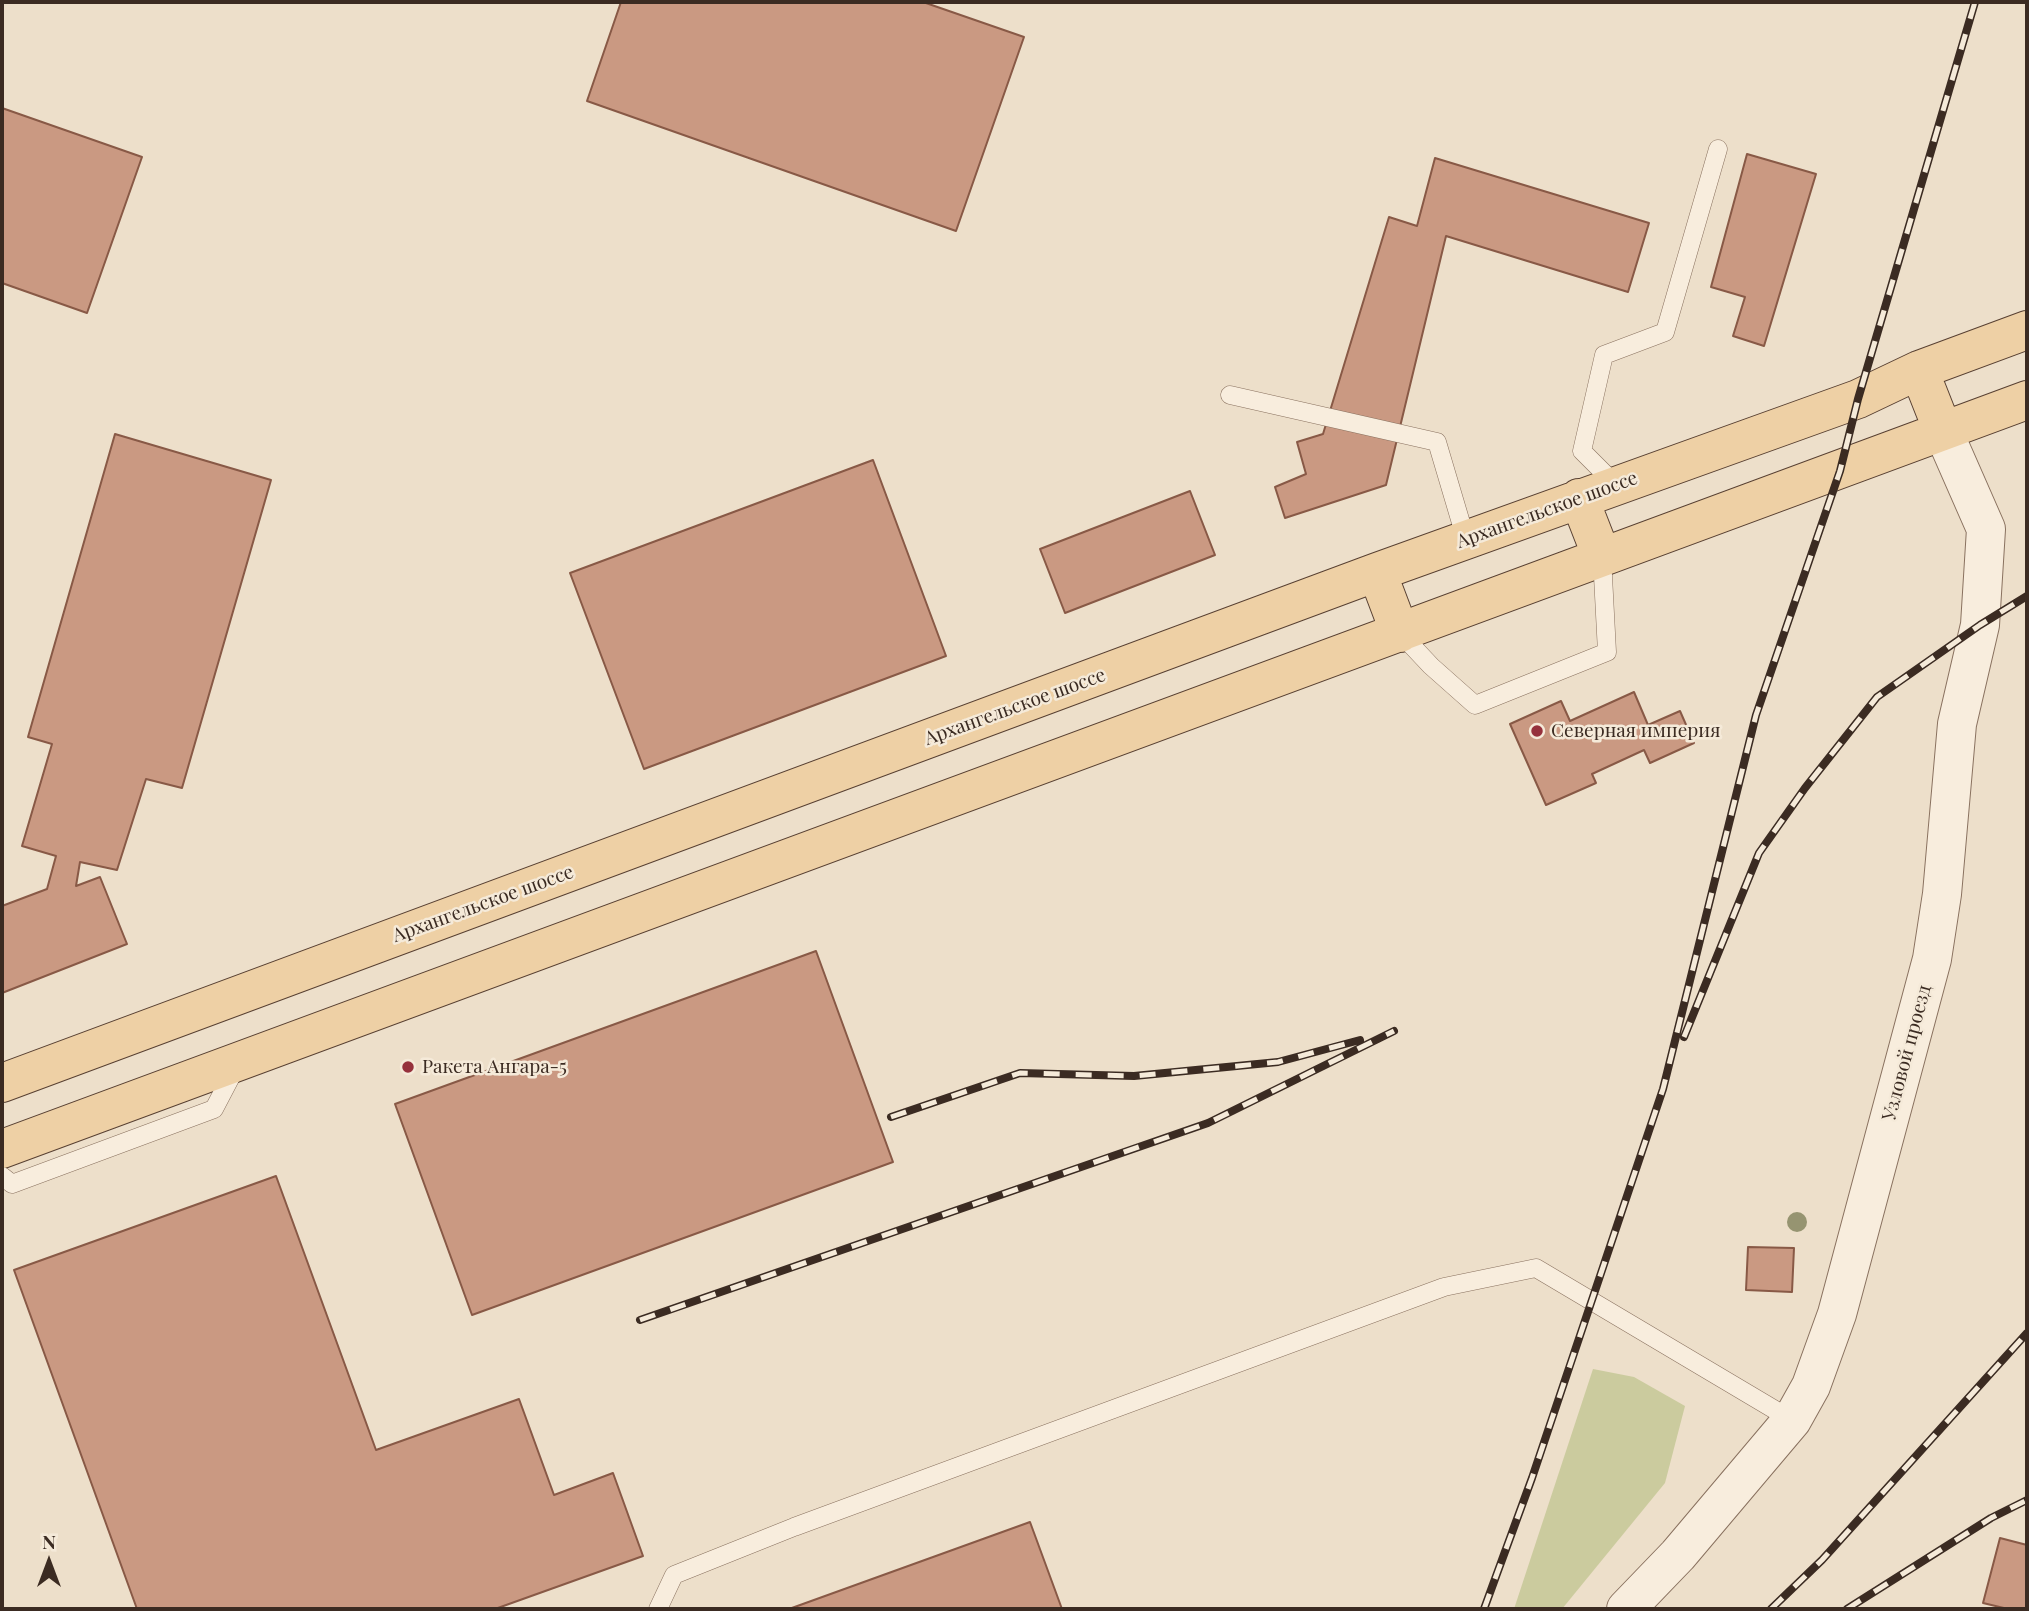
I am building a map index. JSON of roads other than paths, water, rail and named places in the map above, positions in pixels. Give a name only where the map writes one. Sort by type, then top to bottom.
[{"type":"main road","name":"Архангельское шоссе","points":[[2,1083],[1377,572],[1858,400],[1919,370],[2027,330]]},
{"type":"main road","points":[[1919,370],[1943,431]]},
{"type":"main road","points":[[2,1149],[2027,400]]},
{"type":"main road","points":[[1579,498],[1602,557]]},
{"type":"main road","points":[[1377,572],[1400,633]]},
{"type":"street","name":"Узловой проезд","points":[[1626,1609],[1678,1555],[1792,1420],[1811,1386],[1837,1314],[1932,959],[1942,894],[1957,724],[1980,625],[1986,528],[1943,431]]},
{"type":"lane","points":[[1616,485],[1582,451],[1604,355],[1665,332],[1718,149]]},
{"type":"lane","points":[[1230,395],[1437,442],[1464,533]]},
{"type":"lane","points":[[1400,633],[1431,666],[1475,705],[1607,652],[1602,557]]},
{"type":"lane","points":[[2,1176],[12,1184],[214,1109],[239,1060]]},
{"type":"lane","points":[[658,1609],[674,1575],[794,1527],[1444,1287],[1536,1268],[1792,1420]]},
{"type":"railway","points":[[1484,1609],[1532,1478],[1663,1089],[1756,715],[1840,471],[1858,399],[1975,2]]},
{"type":"railway","points":[[1684,1037],[1759,853],[1805,788],[1877,697],[1980,625],[2027,596]]},
{"type":"railway","points":[[640,1320],[1208,1123],[1394,1031]]},
{"type":"railway","points":[[891,1117],[1020,1073],[1134,1076],[1278,1062],[1360,1040]]},
{"type":"railway","points":[[1771,1609],[1822,1560],[2027,1333]]},
{"type":"railway","points":[[1847,1609],[1991,1518],[2027,1500]]},
{"type":"place","name":"Северная империя","points":[[1537,731]]},
{"type":"place","name":"Ракета Ангара-5","points":[[408,1067]]}]
